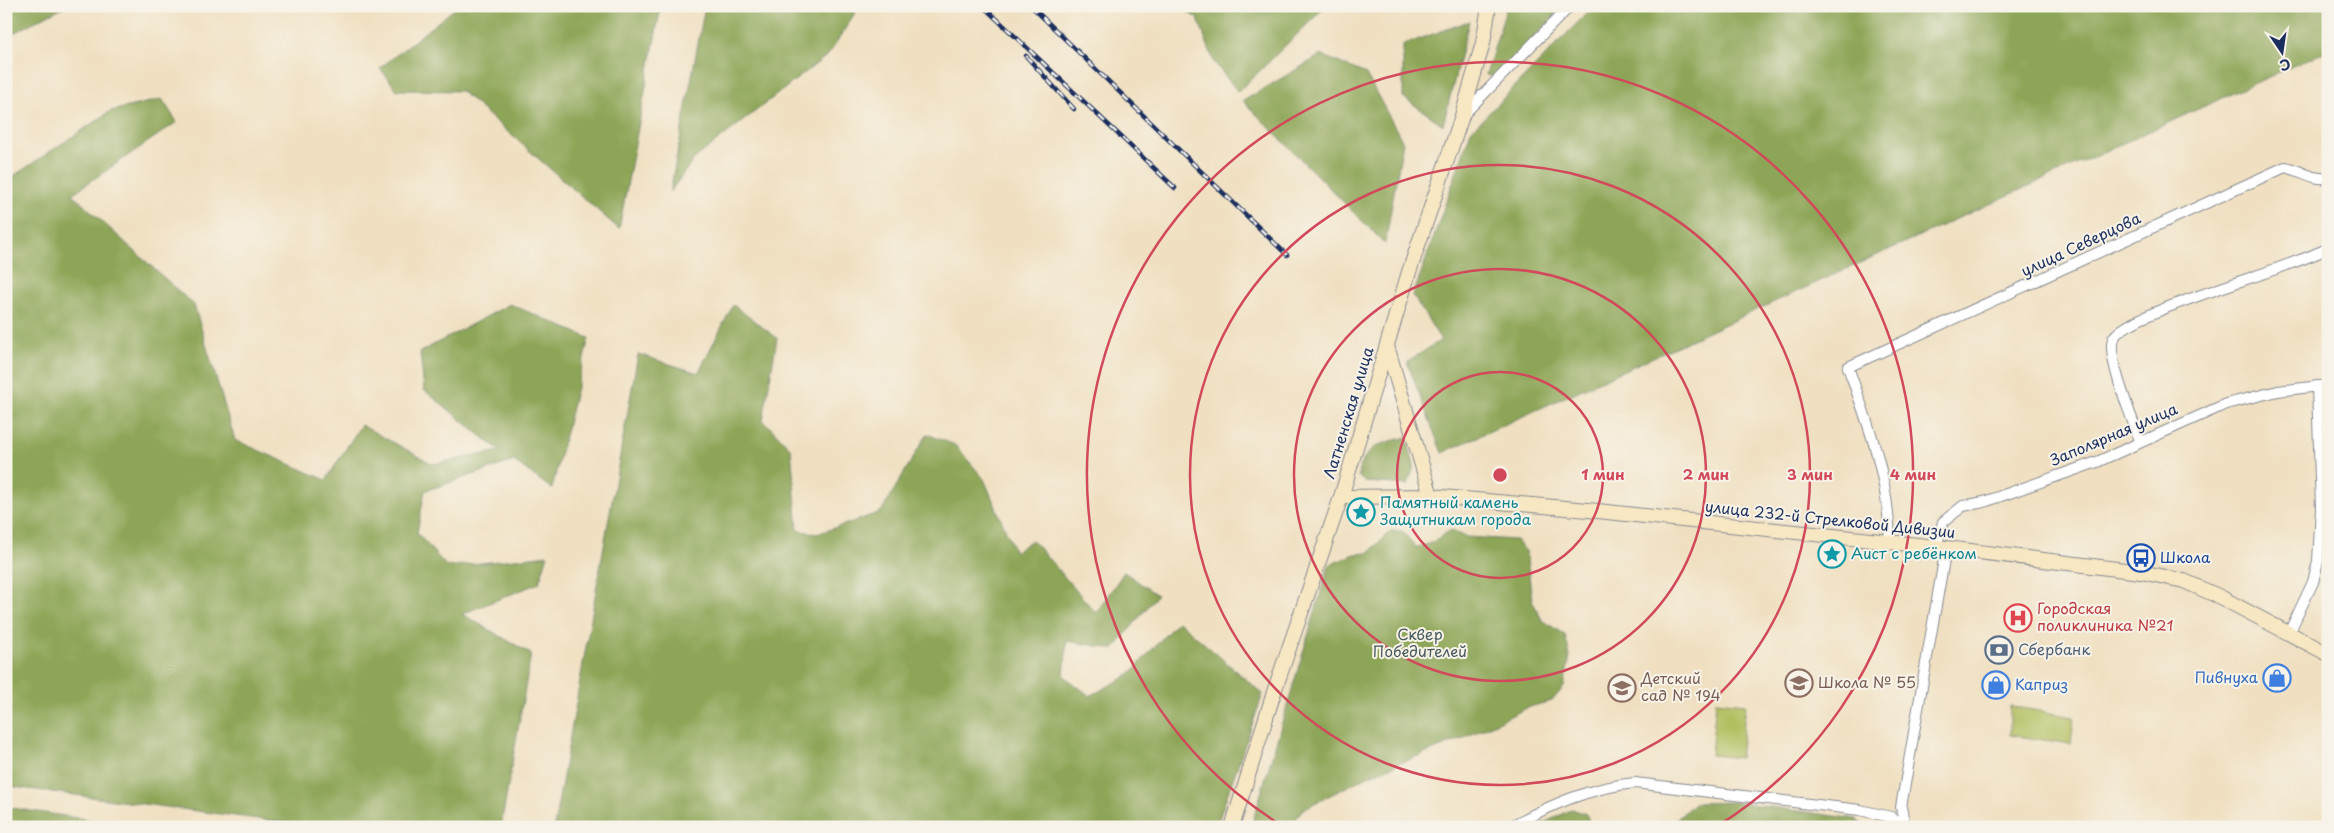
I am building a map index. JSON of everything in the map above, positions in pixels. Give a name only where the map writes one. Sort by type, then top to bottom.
[{"type":"street","name":"Латненская улица","points":[[1232,827],[1275,689],[1341,497],[1409,272],[1462,116],[1482,43],[1489,6]]},
{"type":"street","points":[[1462,116],[1570,6]]},
{"type":"street","name":"улица Северцова","points":[[1890,542],[1889,506],[1879,458],[1848,367],[2285,167],[2299,169],[2316,179],[2328,178]]},
{"type":"street","points":[[2140,440],[2112,354],[2113,339],[2120,329],[2173,305],[2252,278],[2328,248]]},
{"type":"street","points":[[1387,345],[1431,496]]},
{"type":"street","points":[[2289,633],[2313,582],[2318,561],[2321,510],[2323,386]]},
{"type":"street","name":"Заполярная улица","points":[[1904,827],[1901,808],[1941,548],[1943,522],[1963,506],[1984,502],[2097,462],[2140,440],[2226,404],[2259,395],[2323,386]]},
{"type":"street","name":"улица 232-й Стрелковой Дивизии","points":[[1341,497],[1431,496],[1703,521],[2141,572],[2184,581],[2220,597],[2328,654]]},
{"type":"street","points":[[1510,827],[1540,811],[1608,785],[1635,783],[1860,810],[1891,817],[1904,827]]},
{"type":"green space","points":[[6,6],[65,6],[6,37]]},
{"type":"green space","points":[[458,6],[661,6],[619,229],[461,91],[397,90],[380,68]]},
{"type":"green space","points":[[705,6],[856,6],[855,13],[829,54],[694,159],[670,192]]},
{"type":"green space","points":[[1179,6],[1326,6],[1238,92],[1214,62],[1198,19]]},
{"type":"green space","points":[[1507,6],[1564,6],[1497,77],[1486,75]]},
{"type":"green space","points":[[1594,6],[2328,6],[2328,50],[1442,453],[1407,362],[1441,340],[1413,296],[1471,131]]},
{"type":"green space","points":[[1469,21],[1443,125],[1403,97],[1403,45]]},
{"type":"green space","points":[[1321,55],[1366,74],[1403,142],[1385,244],[1243,101]]},
{"type":"green space","points":[[162,99],[177,122],[72,194],[194,305],[235,440],[326,480],[361,425],[433,464],[500,451],[424,390],[420,352],[510,304],[589,338],[552,489],[514,461],[425,491],[417,533],[447,567],[548,555],[539,583],[462,614],[531,654],[501,827],[319,827],[6,786],[6,181],[111,111]]},
{"type":"green space","points":[[733,305],[777,338],[763,420],[791,449],[798,530],[817,534],[881,512],[927,434],[955,445],[984,479],[1015,552],[1032,540],[1096,613],[1124,572],[1157,595],[1114,649],[1067,641],[1064,676],[1090,696],[1129,675],[1178,621],[1263,694],[1216,827],[554,827],[638,354],[698,373]]},
{"type":"green space","points":[[1407,437],[1414,466],[1408,485],[1365,482],[1358,476],[1365,458],[1375,447]]},
{"type":"green space","name":"Сквер Победителей","points":[[1452,530],[1466,537],[1516,540],[1526,551],[1532,600],[1542,620],[1565,635],[1570,656],[1564,687],[1552,701],[1529,707],[1466,737],[1368,776],[1303,809],[1290,827],[1251,827],[1329,565],[1355,554],[1368,553],[1390,531],[1402,531],[1416,547],[1432,542]]},
{"type":"green space","points":[[1716,701],[1746,704],[1740,758],[1711,755]]},
{"type":"green space","points":[[2010,706],[2074,717],[2071,744],[2010,735]]},
{"type":"green space","points":[[1735,802],[1856,819],[1865,827],[1669,827],[1694,803]]},
{"type":"green space","points":[[6,807],[136,827],[6,827]]},
{"type":"green space","points":[[1572,809],[1586,814],[1592,827],[1536,827]]},
{"type":"railway","points":[[983,6],[1175,188]]},
{"type":"railway","points":[[1031,6],[1287,255]]},
{"type":"railway","points":[[1026,56],[1074,109]]},
{"type":"place","name":"Памятный камень Защитникам города","points":[[1361,512]]},
{"type":"place","name":"Аист с ребёнком","points":[[1832,554]]},
{"type":"place","name":"Школа","points":[[2141,558]]},
{"type":"place","name":"Городская поликлиника №21","points":[[2018,618]]},
{"type":"place","name":"Сбербанк","points":[[1999,650]]},
{"type":"place","name":"Пивнуха","points":[[2277,678]]},
{"type":"place","name":"Школа № 55","points":[[1799,683]]},
{"type":"place","name":"Каприз","points":[[1996,685]]},
{"type":"place","name":"Детский сад № 194","points":[[1622,688]]}]
